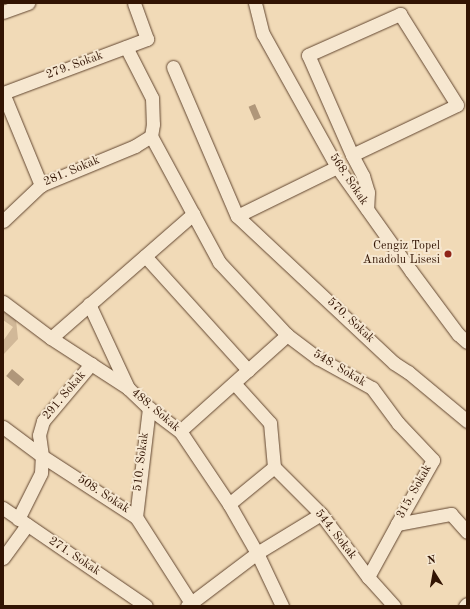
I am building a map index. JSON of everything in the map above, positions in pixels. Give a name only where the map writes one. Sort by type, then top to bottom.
[{"type":"street","points":[[3,12],[28,3]]},
{"type":"street","name":"279. Sokak","points":[[3,93],[147,40],[134,3]]},
{"type":"street","name":"568. Sokak","points":[[255,3],[263,34],[337,167],[415,277],[458,334],[467,342]]},
{"type":"street","points":[[352,155],[458,105],[400,14],[308,56],[352,155],[363,176],[368,192],[367,209]]},
{"type":"street","points":[[126,48],[152,98],[153,124],[150,136]]},
{"type":"street","points":[[173,67],[237,216],[337,167]]},
{"type":"street","points":[[3,93],[41,185]]},
{"type":"street","name":"281. Sokak","points":[[3,221],[41,185],[135,146],[150,136]]},
{"type":"street","name":"548. Sokak","points":[[150,136],[219,262],[287,335],[318,358],[372,388],[398,423],[433,460]]},
{"type":"street","points":[[51,338],[194,214]]},
{"type":"street","name":"570. Sokak","points":[[237,216],[394,363],[408,372],[467,422]]},
{"type":"street","points":[[145,256],[248,370]]},
{"type":"street","name":"488. Sokak","points":[[3,302],[51,338],[128,388],[149,408],[180,431],[229,504],[257,553],[282,606]]},
{"type":"street","points":[[90,304],[128,388]]},
{"type":"street","points":[[180,431],[287,335]]},
{"type":"street","name":"291. Sokak","points":[[3,558],[23,522],[41,473],[42,456],[39,435],[43,421],[91,364]]},
{"type":"street","points":[[229,504],[274,467],[270,423],[234,383]]},
{"type":"street","name":"510. Sokak","points":[[136,517],[149,408]]},
{"type":"street","name":"508. Sokak","points":[[3,427],[42,456],[136,517],[191,605]]},
{"type":"street","name":"315. Sokak","points":[[368,577],[433,460]]},
{"type":"street","name":"544. Sokak","points":[[274,467],[320,514],[368,577],[394,606]]},
{"type":"street","name":"271. Sokak","points":[[3,508],[146,606]]},
{"type":"street","points":[[191,605],[257,553],[320,514]]},
{"type":"street","points":[[397,524],[451,514],[467,532]]},
{"type":"shaded area","points":[[255,104],[261,118],[254,121],[249,107]]},
{"type":"shaded area","points":[[3,311],[16,320],[18,339],[3,355],[3,341],[13,327],[3,320]]},
{"type":"shaded area","points":[[12,369],[24,379],[18,386],[6,376]]},
{"type":"place","name":"Cengiz Topel Anadolu Lisesi","points":[[448,254]]}]
